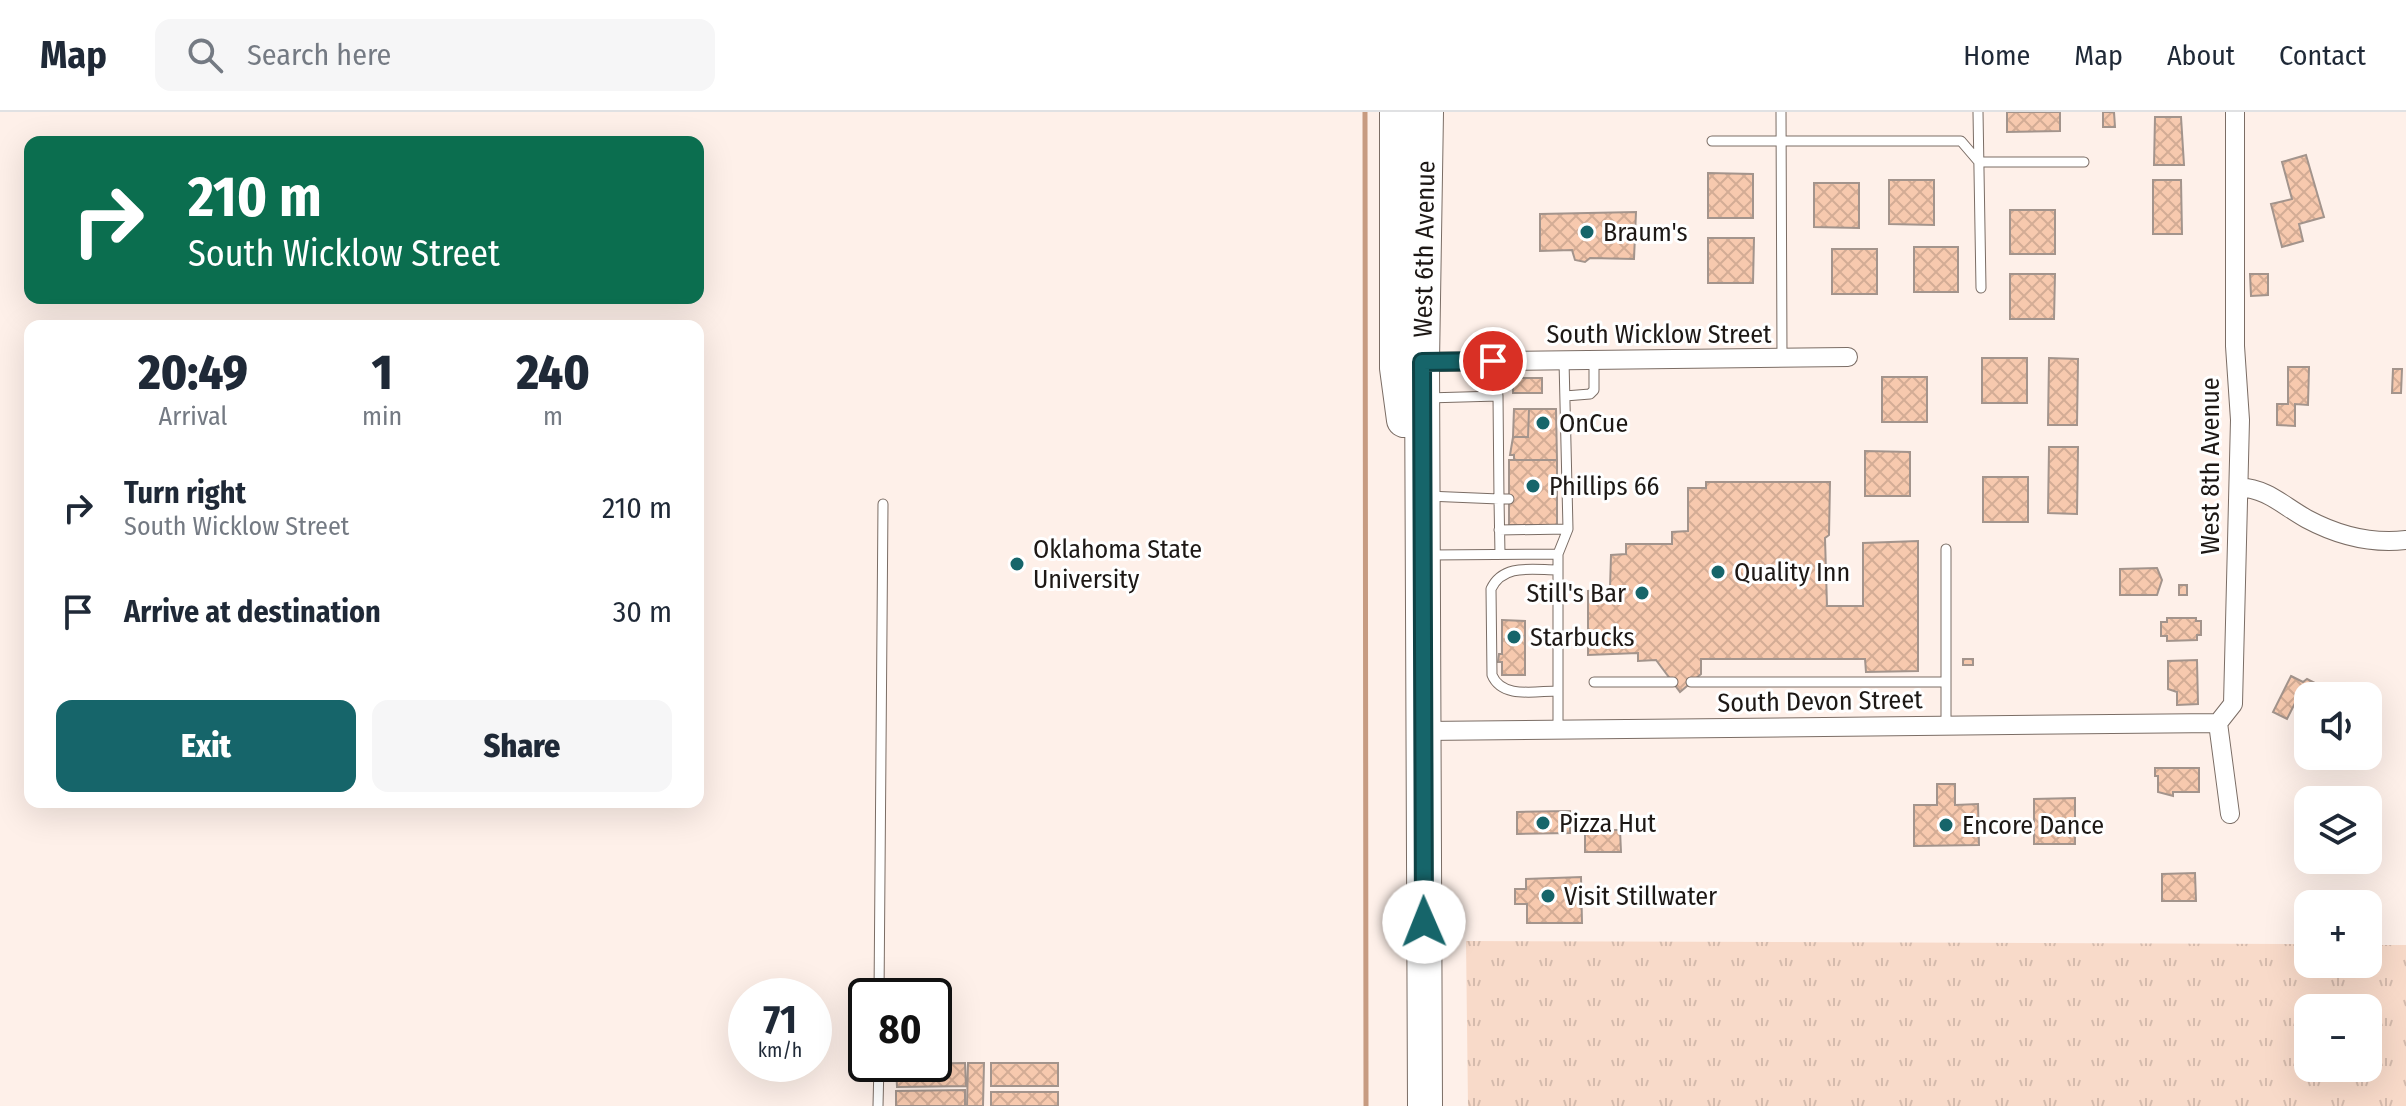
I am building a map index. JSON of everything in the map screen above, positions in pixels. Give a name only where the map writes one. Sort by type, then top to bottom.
[{"type":"highway","points":[[1397,112],[1397,368],[1423,555]]},
{"type":"highway","name":"West 6th Avenue","points":[[1425,1106],[1422,362],[1426,112]]},
{"type":"street","name":"West 8th Avenue","points":[[2218,723],[2233,704],[2240,420],[2235,346],[2235,112]]},
{"type":"street","name":"South Wicklow Street","points":[[1422,362],[1848,357]]},
{"type":"street","points":[[2239,487],[2257,488],[2307,519],[2337,533],[2375,541],[2406,540]]},
{"type":"street","points":[[2218,723],[2230,814]]},
{"type":"street","name":"South Devon Street","points":[[1423,731],[2218,723]]},
{"type":"lane","points":[[1781,112],[1782,359]]},
{"type":"lane","points":[[1978,112],[1981,288]]},
{"type":"lane","points":[[1712,141],[1961,141],[1979,162],[2084,162]]},
{"type":"lane","points":[[1493,361],[1504,473],[1500,554]]},
{"type":"lane","points":[[1558,730],[1558,554],[1568,529],[1562,499],[1564,361]]},
{"type":"lane","points":[[1565,396],[1590,394],[1594,390],[1594,361]]},
{"type":"lane","points":[[1422,398],[1498,396]]},
{"type":"lane","points":[[1424,496],[1504,499]]},
{"type":"lane","points":[[879,978],[883,504]]},
{"type":"lane","points":[[1499,530],[1568,529]]},
{"type":"lane","points":[[1946,549],[1946,726]]},
{"type":"lane","points":[[1423,555],[1558,554]]},
{"type":"lane","points":[[1558,570],[1504,572],[1496,578],[1491,589],[1492,675],[1496,684],[1506,691],[1558,691]]},
{"type":"lane","points":[[1594,682],[1673,682]]},
{"type":"lane","points":[[1691,682],[1946,682]]},
{"type":"lane","points":[[878,1106],[879,1082]]},
{"type":"green space","points":[[1466,941],[2294,944],[2294,978],[2382,978],[2382,945],[2406,945],[2406,1106],[1468,1106]]},
{"type":"building","points":[[2007,112],[2060,112],[2060,131],[2007,132]]},
{"type":"building","points":[[2103,112],[2114,112],[2115,127],[2103,127]]},
{"type":"building","points":[[2155,117],[2181,117],[2184,165],[2154,165]]},
{"type":"building","points":[[2306,155],[2324,217],[2299,224],[2303,241],[2282,247],[2271,204],[2292,199],[2282,162]]},
{"type":"building","points":[[1708,173],[1753,174],[1753,218],[1708,218]]},
{"type":"building","points":[[1889,180],[1934,180],[1934,225],[1889,224]]},
{"type":"building","points":[[2153,180],[2181,180],[2182,234],[2153,234]]},
{"type":"building","points":[[1814,183],[1859,183],[1859,228],[1814,227]]},
{"type":"building","points":[[2010,210],[2055,210],[2055,254],[2010,254]]},
{"type":"building","name":"Braum's","points":[[1636,212],[1634,259],[1590,258],[1585,262],[1575,260],[1572,250],[1540,251],[1540,214]]},
{"type":"building","points":[[1708,238],[1754,238],[1753,283],[1708,283]]},
{"type":"building","points":[[1914,247],[1958,247],[1958,292],[1914,292]]},
{"type":"building","points":[[1832,249],[1877,249],[1877,294],[1832,294]]},
{"type":"building","points":[[2010,274],[2055,274],[2054,319],[2010,319]]},
{"type":"building","points":[[2250,274],[2268,274],[2268,295],[2251,296]]},
{"type":"building","points":[[1982,358],[2027,358],[2027,403],[1982,403]]},
{"type":"building","points":[[2049,358],[2078,359],[2077,425],[2048,425]]},
{"type":"building","points":[[2288,367],[2309,367],[2308,405],[2295,404],[2295,426],[2277,425],[2277,404],[2288,404]]},
{"type":"building","points":[[2393,369],[2402,369],[2401,393],[2392,393]]},
{"type":"building","points":[[1882,377],[1927,377],[1927,422],[1882,422]]},
{"type":"building","points":[[1513,378],[1542,378],[1542,393],[1513,393]]},
{"type":"building","points":[[1514,409],[1529,409],[1528,437],[1513,437]]},
{"type":"building","name":"OnCue","points":[[1529,409],[1556,409],[1557,460],[1514,460],[1514,455],[1510,455],[1513,437],[1528,437]]},
{"type":"building","points":[[2049,447],[2078,447],[2077,514],[2048,513]]},
{"type":"building","points":[[1865,451],[1910,452],[1910,496],[1865,496]]},
{"type":"building","name":"Phillips 66","points":[[1509,460],[1557,460],[1557,525],[1509,525]]},
{"type":"building","points":[[1983,477],[2028,477],[2028,522],[1983,522]]},
{"type":"building","name":"Quality Inn","points":[[1706,482],[1830,482],[1829,535],[1825,538],[1827,606],[1863,606],[1863,543],[1918,541],[1918,671],[1866,672],[1865,659],[1701,659],[1701,674],[1680,692],[1656,660],[1638,661],[1638,653],[1588,655],[1588,591],[1610,589],[1611,555],[1626,554],[1626,544],[1672,544],[1672,532],[1688,531],[1688,488],[1706,488]]},
{"type":"building","points":[[2157,568],[2162,580],[2157,595],[2120,595],[2120,569]]},
{"type":"building","points":[[2179,585],[2187,585],[2187,595],[2179,595]]},
{"type":"building","points":[[2167,618],[2196,618],[2196,621],[2201,621],[2201,635],[2197,635],[2197,640],[2167,641],[2167,636],[2161,636],[2161,622],[2167,622]]},
{"type":"building","name":"Starbucks","points":[[1502,620],[1525,621],[1525,675],[1502,675],[1502,662],[1498,662],[1499,654],[1502,654]]},
{"type":"building","points":[[1963,659],[1973,659],[1973,665],[1963,665]]},
{"type":"building","points":[[2197,660],[2198,704],[2177,705],[2177,692],[2168,689],[2168,661]]},
{"type":"building","points":[[2291,676],[2303,682],[2294,682],[2294,705],[2287,719],[2273,712]]},
{"type":"building","points":[[2155,768],[2199,768],[2199,792],[2173,792],[2173,796],[2158,792]]},
{"type":"building","name":"Encore Dance","points":[[1937,784],[1955,784],[1955,805],[1978,804],[1979,845],[1914,846],[1914,805],[1937,805]]},
{"type":"building","points":[[2075,798],[2075,844],[2034,844],[2034,799]]},
{"type":"building","name":"Pizza Hut","points":[[1570,811],[1570,833],[1517,834],[1517,812]]},
{"type":"building","points":[[1585,830],[1620,830],[1621,852],[1585,852]]},
{"type":"building","points":[[2195,873],[2196,901],[2162,901],[2162,874]]},
{"type":"building","name":"Visit Stillwater","points":[[1581,877],[1582,923],[1527,923],[1527,904],[1515,904],[1515,889],[1526,889],[1526,879]]},
{"type":"building","points":[[952,1063],[965,1063],[966,1086],[897,1087],[897,1082],[952,1082]]},
{"type":"building","points":[[968,1063],[984,1063],[983,1106],[967,1106]]},
{"type":"building","points":[[991,1063],[1058,1063],[1058,1086],[991,1086]]},
{"type":"building","points":[[965,1090],[965,1106],[896,1106],[896,1091]]},
{"type":"building","points":[[991,1092],[1058,1092],[1058,1106],[991,1106]]},
{"type":"waterway","points":[[1365,112],[1366,1106]]},
{"type":"place","name":"Braum's","points":[[1587,232]]},
{"type":"place","name":"OnCue","points":[[1543,423]]},
{"type":"place","name":"Phillips 66","points":[[1533,486]]},
{"type":"place","name":"Oklahoma State University","points":[[1017,564]]},
{"type":"place","name":"Quality Inn","points":[[1718,572]]},
{"type":"place","name":"Still's Bar","points":[[1642,593]]},
{"type":"place","name":"Starbucks","points":[[1514,637]]},
{"type":"place","name":"Pizza Hut","points":[[1543,823]]},
{"type":"place","name":"Encore Dance","points":[[1946,825]]},
{"type":"place","name":"Visit Stillwater","points":[[1548,896]]},
{"type":"route","points":[[1424,922],[1422,362],[1493,361]]}]
